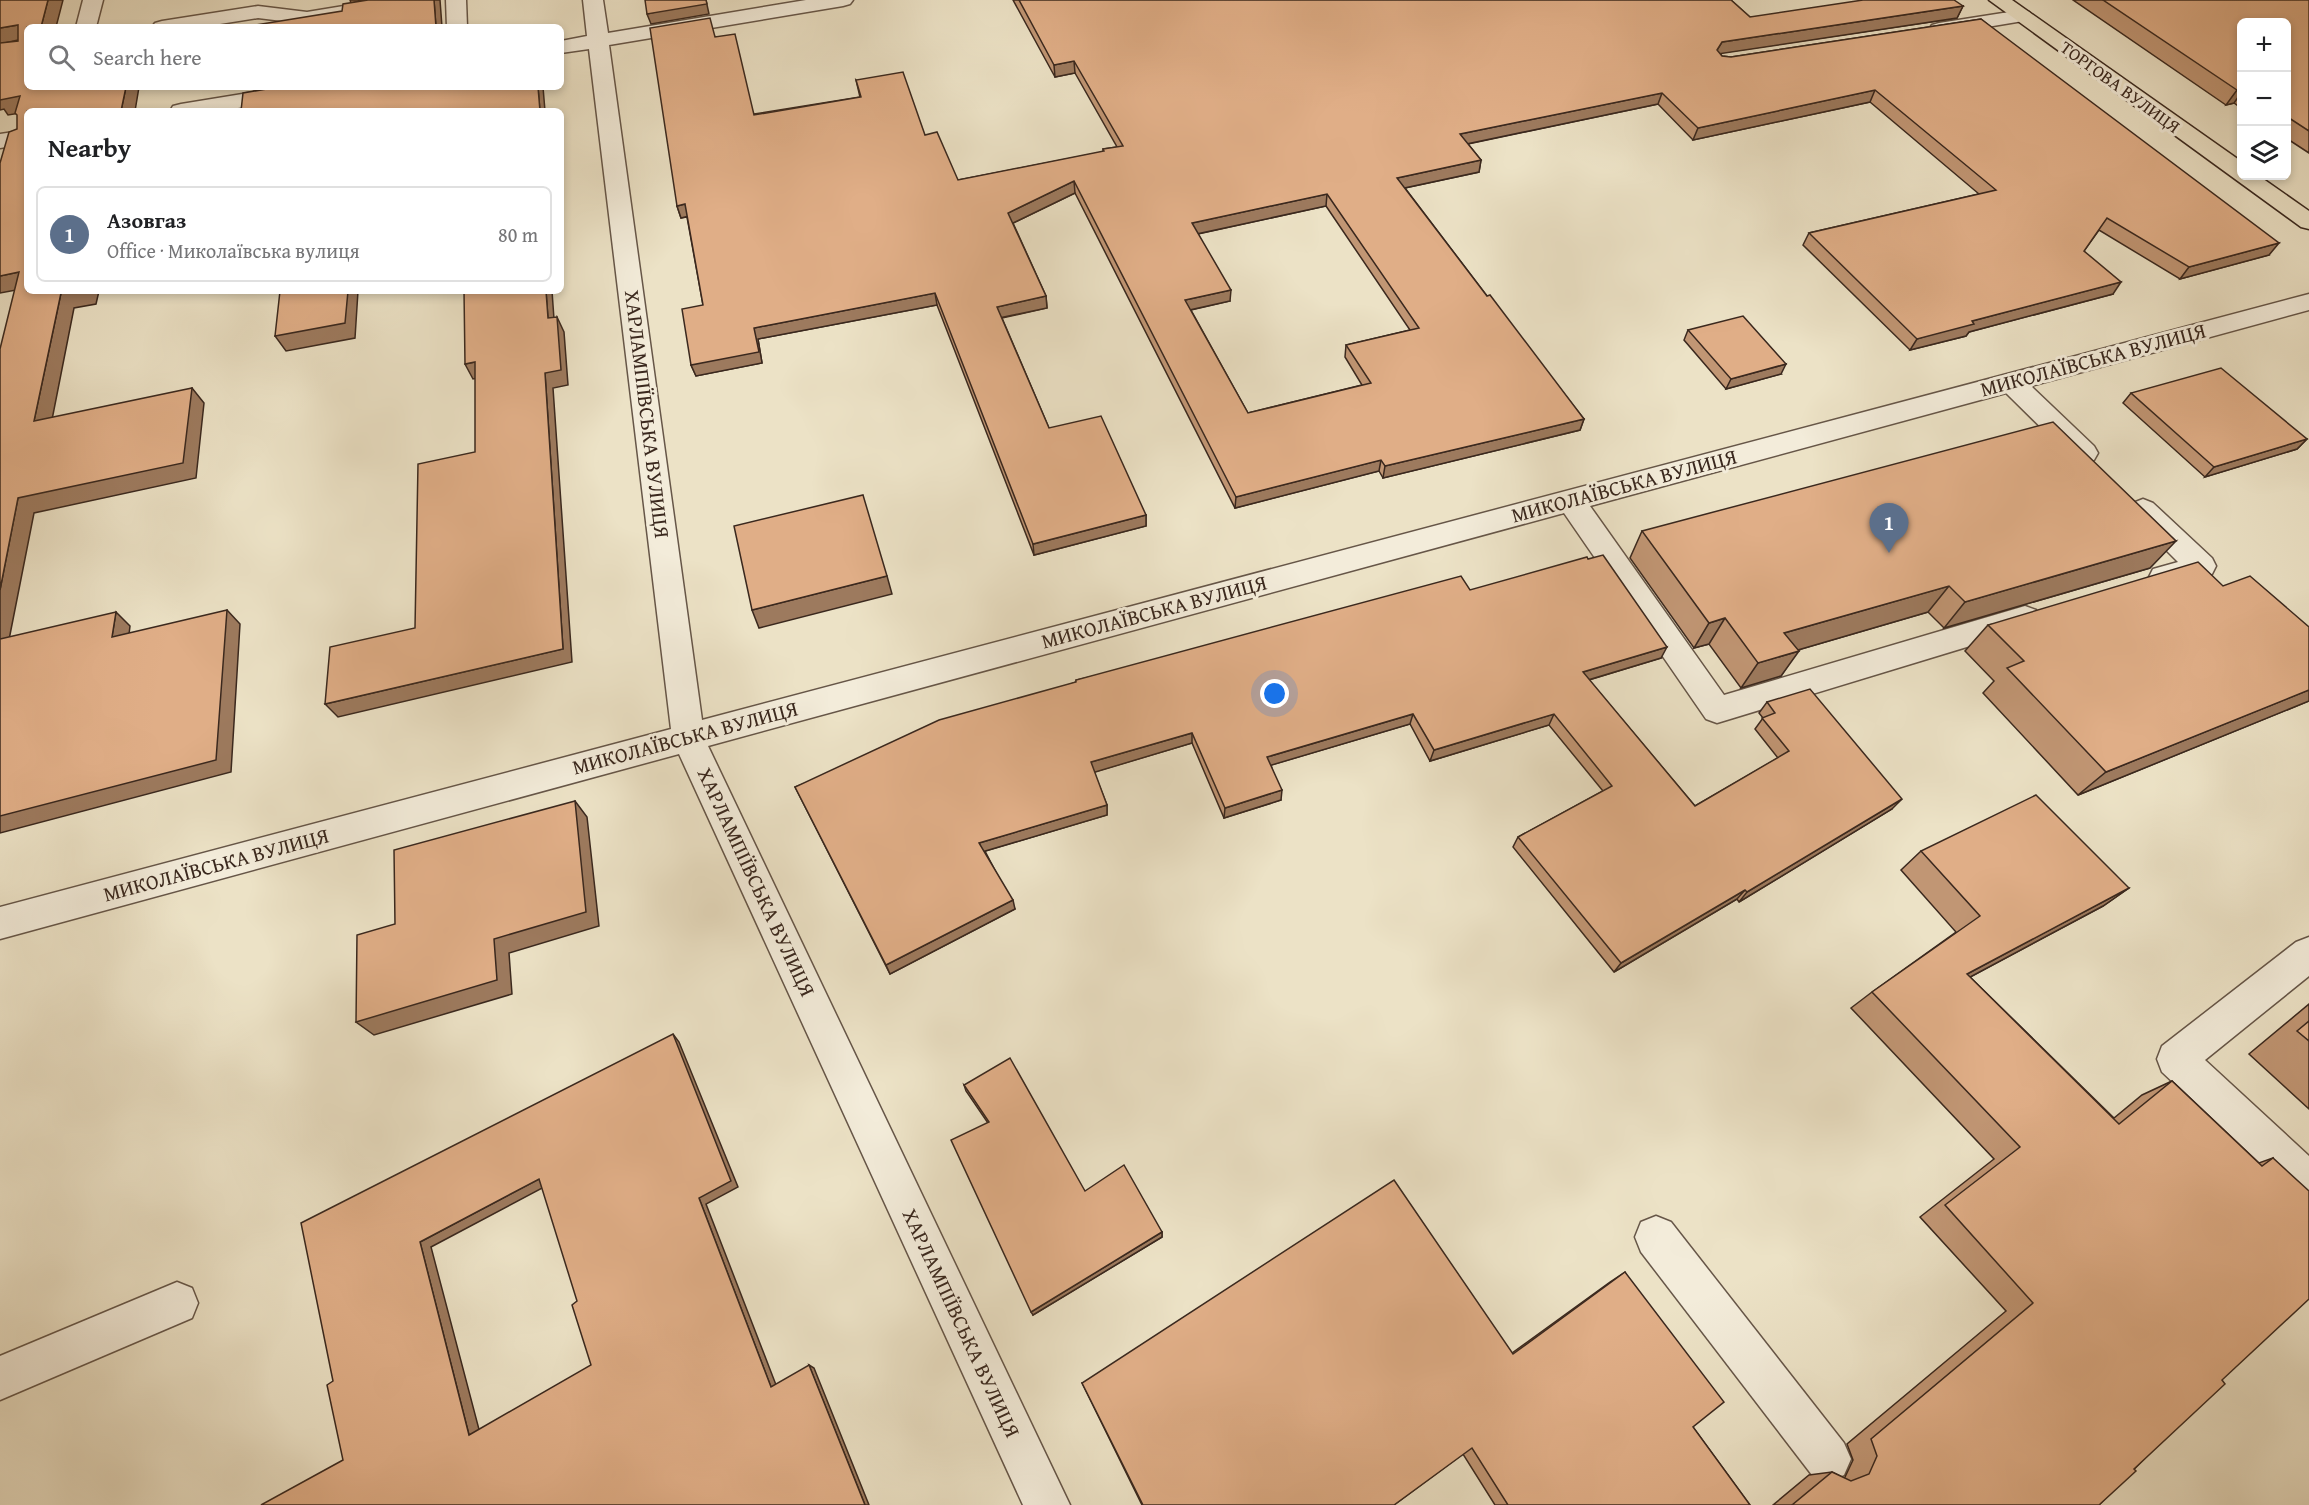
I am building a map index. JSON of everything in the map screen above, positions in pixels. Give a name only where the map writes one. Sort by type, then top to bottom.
[{"type":"main road","name":"ТОРГОВА ВУЛИЦЯ","points":[[1999,0],[2237,170]]},
{"type":"main road","name":"ТОРГОВА ВУЛИЦЯ","points":[[2251,180],[2309,222]]},
{"type":"street","points":[[87,24],[93,0]]},
{"type":"street","points":[[181,24],[258,12],[307,18],[418,0]]},
{"type":"street","points":[[456,0],[458,24]]},
{"type":"street","name":"ХАРЛАМПІЇВСЬКА ВУЛИЦЯ","points":[[593,0],[688,738],[1047,1505]]},
{"type":"street","points":[[564,47],[843,0]]},
{"type":"street","points":[[1921,32],[2022,16]]},
{"type":"street","points":[[199,108],[306,90]]},
{"type":"street","name":"МИКОЛАЇВСЬКА ВУЛИЦЯ","points":[[0,922],[2309,302]]},
{"type":"street","points":[[2011,382],[2103,471]]},
{"type":"street","points":[[2127,495],[2201,566],[2133,586]]},
{"type":"street","points":[[1570,500],[1717,710],[2055,609]]},
{"type":"street","points":[[2309,954],[2176,1059],[2309,1183]]},
{"type":"street","points":[[1656,1237],[1828,1459]]},
{"type":"street","points":[[0,1378],[177,1303]]},
{"type":"building","points":[[0,0],[48,0],[42,24],[24,24],[24,90],[125,90],[122,108],[24,108],[24,294],[61,294],[34,421],[192,388],[183,463],[18,498],[0,590],[0,349],[19,272],[0,276],[0,163],[9,132],[17,129],[15,113],[20,96],[0,100],[0,43],[18,41],[18,25],[0,28]]},
{"type":"building","points":[[368,0],[434,0],[436,24],[261,24],[342,11],[343,4]]},
{"type":"building","points":[[645,0],[706,0],[707,4],[647,14]]},
{"type":"building","points":[[1019,0],[1731,0],[1750,17],[1863,0],[1954,0],[1963,6],[1722,42],[1717,50],[1722,56],[1731,57],[1981,19],[2279,243],[2189,267],[2107,218],[2084,251],[2121,282],[1972,321],[1974,324],[1917,339],[1809,233],[1996,190],[1875,90],[1698,128],[1662,93],[1460,134],[1481,160],[1397,178],[1584,419],[1385,466],[1381,460],[1236,497],[1074,181],[1008,213],[1046,296],[997,307],[1049,428],[1101,416],[1146,515],[1033,544],[935,293],[754,328],[759,352],[691,365],[682,309],[703,305],[685,204],[677,206],[650,28],[710,18],[715,37],[735,34],[754,115],[861,97],[856,80],[903,72],[925,135],[937,132],[958,180],[1123,146],[1074,61],[1054,65]],"holes":[[[1327,194],[1419,328],[1346,345],[1371,383],[1248,413],[1185,300],[1231,290],[1192,223]]]},
{"type":"building","points":[[2103,0],[2309,0],[2309,131],[2291,119],[2291,18],[2237,18],[2237,90]]},
{"type":"building","points":[[260,90],[538,90],[540,108],[241,108],[243,93]]},
{"type":"building","points":[[280,294],[348,294],[345,323],[275,336]]},
{"type":"building","points":[[464,294],[546,294],[548,318],[557,317],[561,370],[545,373],[563,649],[325,704],[330,647],[415,628],[418,464],[475,452],[475,362],[465,364]]},
{"type":"building","points":[[1743,316],[1786,364],[1731,379],[1688,330]]},
{"type":"building","points":[[2221,368],[2307,439],[2214,467],[2131,393]]},
{"type":"building","points":[[2053,422],[2176,541],[1965,602],[1949,586],[1784,633],[1799,651],[1758,663],[1725,618],[1709,623],[1642,531]]},
{"type":"building","points":[[863,495],[887,576],[752,610],[734,526]]},
{"type":"building","points":[[1603,555],[1667,647],[1583,672],[1695,806],[1789,751],[1762,718],[1775,713],[1767,702],[1810,689],[1902,799],[1747,892],[1745,890],[1621,963],[1518,837],[1612,786],[1554,714],[1434,750],[1413,714],[1267,757],[1282,790],[1225,808],[1192,733],[1091,762],[1107,805],[979,843],[1013,900],[886,965],[795,787],[939,720],[1076,682],[1076,680],[1461,576],[1470,590],[1587,557],[1588,559]]},
{"type":"building","points":[[2198,562],[2223,586],[2250,576],[2309,627],[2309,690],[2106,772],[2007,668],[2024,661],[1988,625]]},
{"type":"building","points":[[227,610],[216,760],[0,816],[0,639],[116,612],[112,637]]},
{"type":"building","points":[[2036,795],[2129,888],[1967,974],[2119,1124],[2172,1081],[2262,1166],[2273,1158],[2309,1191],[2309,1299],[2222,1380],[2225,1384],[2099,1505],[1792,1505],[1832,1472],[1851,1481],[1869,1474],[1877,1456],[1871,1439],[2033,1303],[1945,1205],[2020,1147],[1872,992],[1980,916],[1921,851]]},
{"type":"building","points":[[575,801],[586,912],[494,939],[497,980],[356,1022],[357,935],[395,924],[394,850]]},
{"type":"building","points":[[2309,1021],[2309,1041],[2297,1031]]},
{"type":"building","points":[[673,1034],[731,1181],[699,1198],[771,1387],[809,1365],[865,1505],[261,1505],[343,1460],[327,1385],[333,1381],[301,1223]],"holes":[[[539,1179],[577,1301],[572,1305],[591,1365],[469,1435],[420,1242]]]},
{"type":"building","points":[[1010,1058],[1085,1191],[1124,1165],[1162,1232],[1031,1312],[951,1140],[989,1122],[964,1085]]},
{"type":"building","points":[[1394,1180],[1513,1354],[1625,1272],[1724,1402],[1693,1427],[1750,1505],[1508,1505],[1472,1448],[1394,1505],[1143,1505],[1082,1383]]},
{"type":"place","name":"Азовгаз","points":[[1889,553]]}]
